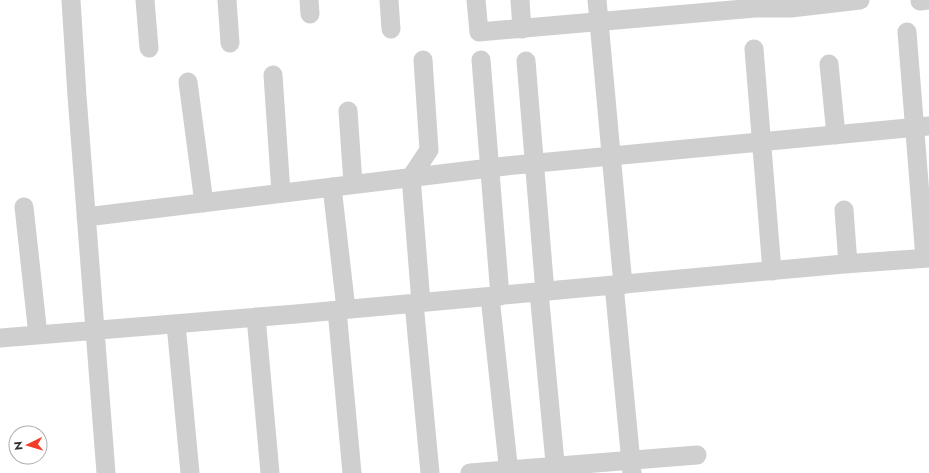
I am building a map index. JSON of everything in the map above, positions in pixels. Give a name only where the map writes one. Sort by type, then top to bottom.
[{"type":"street","points":[[72,0],[77,96],[106,473]]},
{"type":"street","points":[[145,0],[149,48]]},
{"type":"street","points":[[227,0],[230,43]]},
{"type":"street","points":[[389,0],[391,29]]},
{"type":"street","points":[[476,0],[480,32],[599,22],[672,8],[755,4],[791,8],[831,2],[860,0]]},
{"type":"street","points":[[520,0],[522,28]]},
{"type":"street","points":[[597,0],[611,156],[618,285],[632,467]]},
{"type":"street","points":[[920,0],[929,0]]},
{"type":"street","points":[[0,338],[342,310],[927,258],[922,126],[907,32]]},
{"type":"street","points":[[754,49],[772,271]]},
{"type":"street","points":[[423,60],[429,150],[411,177],[430,473]]},
{"type":"street","points":[[481,60],[490,168],[495,296],[508,472]]},
{"type":"street","points":[[526,61],[556,470]]},
{"type":"street","points":[[829,64],[836,135]]},
{"type":"street","points":[[273,75],[281,193]]},
{"type":"street","points":[[188,82],[204,203]]},
{"type":"street","points":[[348,111],[353,184]]},
{"type":"street","points":[[86,217],[534,163],[922,126]]},
{"type":"street","points":[[332,187],[342,310],[352,473]]},
{"type":"street","points":[[24,207],[38,335]]},
{"type":"street","points":[[844,210],[848,264]]},
{"type":"street","points":[[256,317],[270,473]]},
{"type":"street","points":[[176,324],[190,473]]},
{"type":"street","points":[[470,473],[632,467],[697,455]]}]
